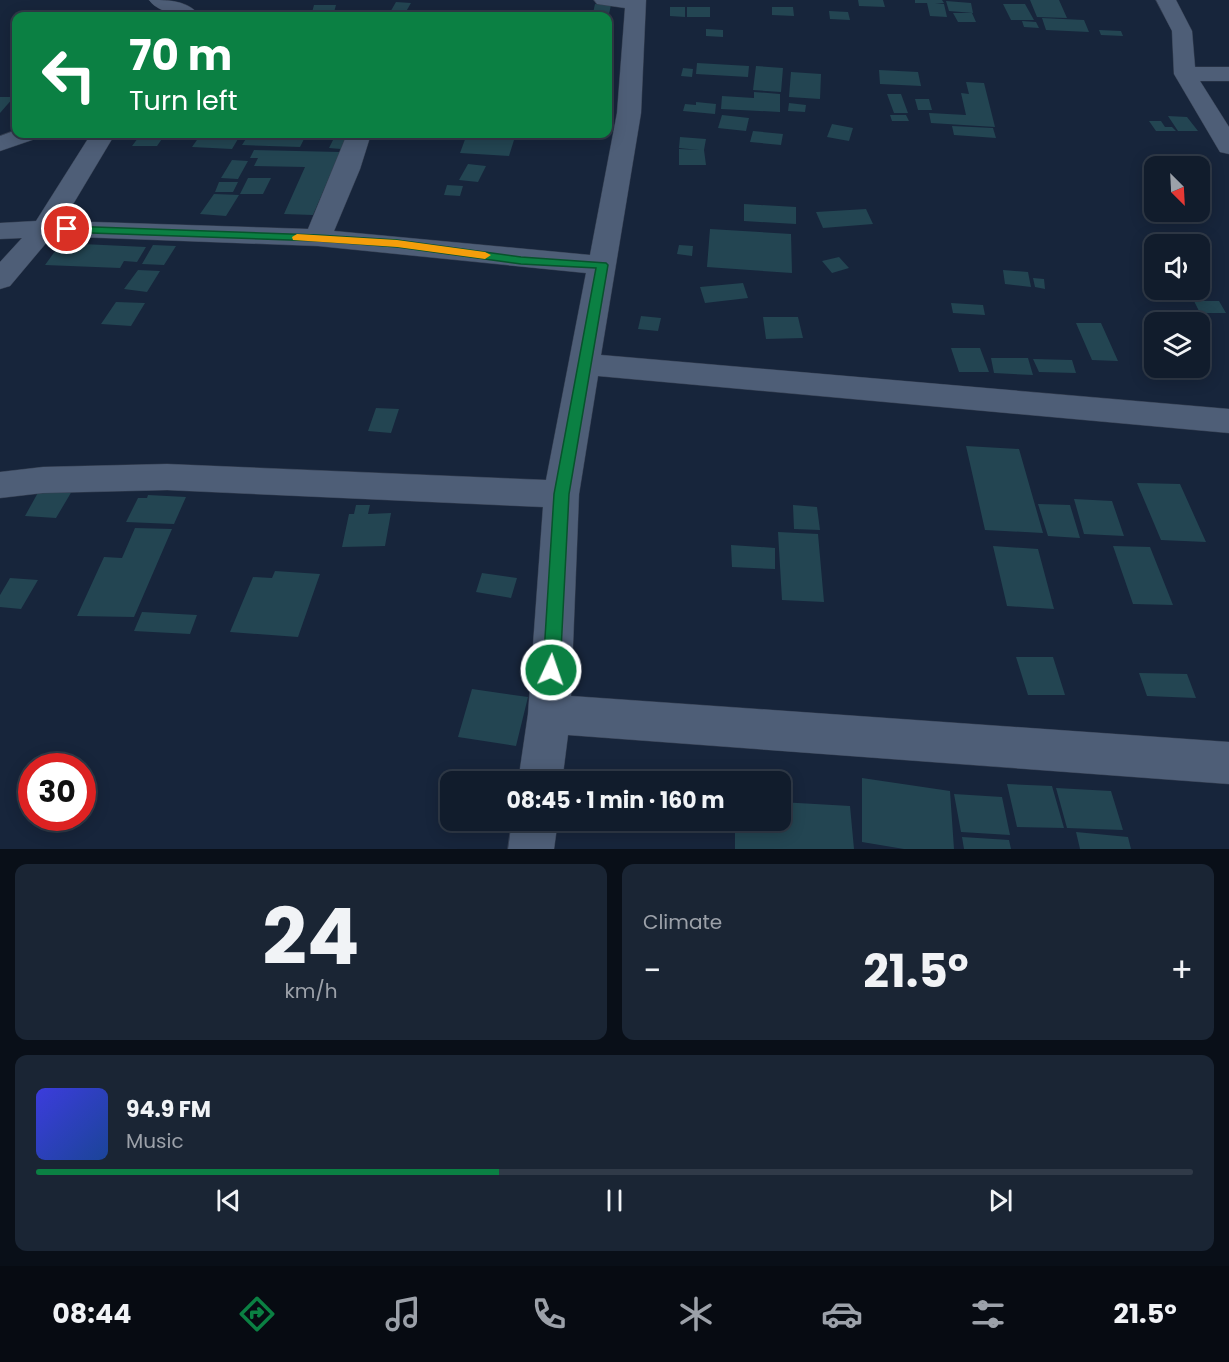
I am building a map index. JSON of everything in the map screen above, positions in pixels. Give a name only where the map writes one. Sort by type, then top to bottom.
[{"type":"street","points":[[159,0],[182,10]]},
{"type":"street","points":[[541,771],[549,714],[561,494],[602,265],[618,112],[636,1],[604,0]]},
{"type":"street","points":[[1166,0],[1182,31],[1185,74],[1229,147]]},
{"type":"street","points":[[1185,74],[1229,74]]},
{"type":"street","points":[[0,144],[16,138]]},
{"type":"street","points":[[0,280],[45,228],[101,138]]},
{"type":"street","points":[[318,238],[357,138]]},
{"type":"street","points":[[0,231],[45,228],[318,238],[397,243],[521,260],[602,265]]},
{"type":"street","points":[[584,364],[1229,421]]},
{"type":"street","points":[[0,485],[43,480],[167,477],[561,494]]},
{"type":"street","points":[[549,714],[1229,764]]},
{"type":"street","points":[[531,849],[533,831]]},
{"type":"building","points":[[858,0],[883,0],[885,7],[859,6]]},
{"type":"building","points":[[915,0],[942,0],[944,3],[935,4],[944,4],[947,17],[930,16],[927,3],[915,3]]},
{"type":"building","points":[[1030,0],[1059,0],[1067,18],[1037,17]]},
{"type":"building","points":[[946,1],[971,3],[973,13],[949,11]]},
{"type":"building","points":[[396,2],[411,3],[406,12],[390,12]]},
{"type":"building","points":[[595,4],[611,5],[609,12],[593,12]]},
{"type":"building","points":[[1003,4],[1025,4],[1034,20],[1011,20]]},
{"type":"building","points":[[314,5],[336,5],[334,12],[312,12]]},
{"type":"building","points":[[670,7],[685,7],[685,17],[670,16]]},
{"type":"building","points":[[687,7],[710,7],[710,17],[687,17]]},
{"type":"building","points":[[772,7],[793,7],[794,16],[772,15]]},
{"type":"building","points":[[829,11],[848,12],[850,20],[830,19]]},
{"type":"building","points":[[953,13],[972,13],[976,22],[958,22]]},
{"type":"building","points":[[1042,18],[1084,20],[1089,32],[1046,30]]},
{"type":"building","points":[[1022,21],[1036,22],[1039,28],[1024,27]]},
{"type":"building","points":[[706,29],[723,30],[723,37],[706,36]]},
{"type":"building","points":[[1099,30],[1121,31],[1123,36],[1101,35]]},
{"type":"building","points":[[697,63],[749,66],[748,77],[696,74]]},
{"type":"building","points":[[756,66],[783,68],[781,92],[753,90]]},
{"type":"building","points":[[683,68],[693,69],[692,77],[681,76]]},
{"type":"building","points":[[879,70],[918,72],[921,86],[880,84]]},
{"type":"building","points":[[791,72],[821,74],[820,99],[789,97]]},
{"type":"building","points":[[966,82],[984,83],[995,127],[931,123],[929,113],[966,115],[961,93],[969,94]]},
{"type":"building","points":[[754,92],[780,94],[780,112],[721,109],[722,96],[754,98]]},
{"type":"building","points":[[887,94],[901,94],[908,113],[894,113]]},
{"type":"building","points":[[0,97],[12,97],[12,99],[0,113]]},
{"type":"building","points":[[915,99],[929,99],[932,110],[918,110]]},
{"type":"building","points":[[696,102],[716,104],[715,114],[683,111],[685,104],[696,105]]},
{"type":"building","points":[[789,103],[806,105],[805,112],[788,111]]},
{"type":"building","points":[[722,115],[749,118],[746,131],[718,128]]},
{"type":"building","points":[[890,115],[906,115],[909,121],[892,121]]},
{"type":"building","points":[[1168,116],[1187,117],[1198,131],[1178,131]]},
{"type":"building","points":[[1149,121],[1161,121],[1165,127],[1172,127],[1176,131],[1156,131]]},
{"type":"building","points":[[832,124],[853,128],[849,141],[827,137]]},
{"type":"building","points":[[952,126],[993,128],[996,138],[954,135]]},
{"type":"building","points":[[753,131],[783,134],[781,145],[750,142]]},
{"type":"building","points":[[680,137],[706,139],[704,150],[706,165],[679,165],[679,149],[699,150],[679,148]]},
{"type":"building","points":[[138,138],[163,138],[157,146],[132,146]]},
{"type":"building","points":[[198,138],[238,139],[232,149],[192,147]]},
{"type":"building","points":[[246,138],[304,138],[300,147],[242,145]]},
{"type":"building","points":[[466,138],[514,140],[509,156],[460,153]]},
{"type":"building","points":[[333,140],[345,140],[341,149],[329,148]]},
{"type":"building","points":[[254,150],[340,152],[313,215],[284,214],[305,167],[254,166],[258,158],[250,158]]},
{"type":"building","points":[[232,160],[248,161],[238,179],[221,178]]},
{"type":"building","points":[[468,164],[486,166],[478,182],[459,180]]},
{"type":"building","points":[[248,178],[271,178],[263,194],[240,194]]},
{"type":"building","points":[[219,182],[238,182],[233,192],[215,192]]},
{"type":"building","points":[[447,185],[463,186],[460,196],[444,195]]},
{"type":"building","points":[[214,194],[239,195],[226,216],[200,214]]},
{"type":"building","points":[[744,204],[796,207],[796,224],[744,221]]},
{"type":"building","points":[[866,209],[873,224],[823,228],[816,212]]},
{"type":"building","points":[[710,229],[791,234],[792,273],[707,267]]},
{"type":"building","points":[[61,243],[146,247],[137,262],[124,261],[120,268],[45,265]]},
{"type":"building","points":[[153,245],[176,246],[164,265],[142,264]]},
{"type":"building","points":[[679,245],[693,246],[692,256],[677,254]]},
{"type":"building","points":[[839,257],[849,268],[832,273],[822,261]]},
{"type":"building","points":[[138,270],[160,271],[147,292],[124,289]]},
{"type":"building","points":[[1003,270],[1028,272],[1031,287],[1005,284]]},
{"type":"building","points":[[1033,278],[1044,279],[1045,289],[1035,287]]},
{"type":"building","points":[[743,283],[748,298],[705,303],[700,287]]},
{"type":"building","points":[[1194,301],[1219,301],[1226,313],[1210,313],[1200,312]]},
{"type":"building","points":[[116,302],[145,303],[131,326],[101,324]]},
{"type":"building","points":[[951,303],[983,305],[985,315],[953,313]]},
{"type":"building","points":[[641,316],[661,318],[658,331],[638,329]]},
{"type":"building","points":[[763,317],[798,317],[803,338],[766,339]]},
{"type":"building","points":[[1076,323],[1101,323],[1118,361],[1092,360]]},
{"type":"building","points":[[951,348],[980,348],[989,372],[959,372]]},
{"type":"building","points":[[991,358],[1028,358],[1033,375],[994,373]]},
{"type":"building","points":[[1033,359],[1072,360],[1076,373],[1039,372]]},
{"type":"building","points":[[376,408],[399,409],[391,433],[368,431]]},
{"type":"building","points":[[966,446],[1019,449],[1043,533],[985,530]]},
{"type":"building","points":[[1137,483],[1180,484],[1206,542],[1161,540]]},
{"type":"building","points":[[40,489],[72,491],[56,518],[25,516]]},
{"type":"building","points":[[148,495],[186,497],[174,524],[126,522],[138,498],[147,498]]},
{"type":"building","points":[[1074,499],[1112,501],[1124,536],[1084,534]]},
{"type":"building","points":[[1038,504],[1070,505],[1080,538],[1048,536]]},
{"type":"building","points":[[356,505],[370,505],[368,514],[391,513],[385,546],[342,547],[349,514],[354,514]]},
{"type":"building","points":[[793,505],[817,507],[820,530],[794,529]]},
{"type":"building","points":[[135,528],[172,529],[134,617],[77,616],[104,557],[122,558]]},
{"type":"building","points":[[778,532],[818,534],[824,602],[782,600]]},
{"type":"building","points":[[731,545],[775,548],[775,569],[732,567]]},
{"type":"building","points":[[993,546],[1038,549],[1054,609],[1007,606]]},
{"type":"building","points":[[1113,546],[1150,547],[1173,605],[1133,604]]},
{"type":"building","points":[[275,571],[320,574],[298,637],[230,632],[253,577],[272,578]]},
{"type":"building","points":[[482,573],[517,578],[511,598],[476,592]]},
{"type":"building","points":[[10,578],[38,580],[21,609],[0,607],[0,595]]},
{"type":"building","points":[[142,612],[197,615],[190,634],[134,631]]},
{"type":"building","points":[[1016,657],[1053,657],[1065,695],[1028,695]]},
{"type":"building","points":[[1139,673],[1187,674],[1196,698],[1147,696]]},
{"type":"building","points":[[472,689],[528,697],[516,746],[458,737]]},
{"type":"building","points":[[862,778],[950,791],[954,849],[904,849],[862,842]]},
{"type":"building","points":[[1007,784],[1052,786],[1064,828],[1017,827]]},
{"type":"building","points":[[1056,788],[1111,791],[1123,830],[1067,828]]},
{"type":"building","points":[[954,794],[1002,797],[1010,835],[961,832]]},
{"type":"building","points":[[791,803],[850,806],[854,849],[735,849],[735,831],[791,831]]},
{"type":"building","points":[[1076,832],[1128,837],[1131,849],[1080,849]]},
{"type":"building","points":[[962,837],[1009,840],[1011,849],[964,849]]},
{"type":"slow traffic","points":[[297,237],[397,243],[485,255]]},
{"type":"route","points":[[67,229],[397,243],[521,260],[602,265],[561,494],[551,670]]}]
